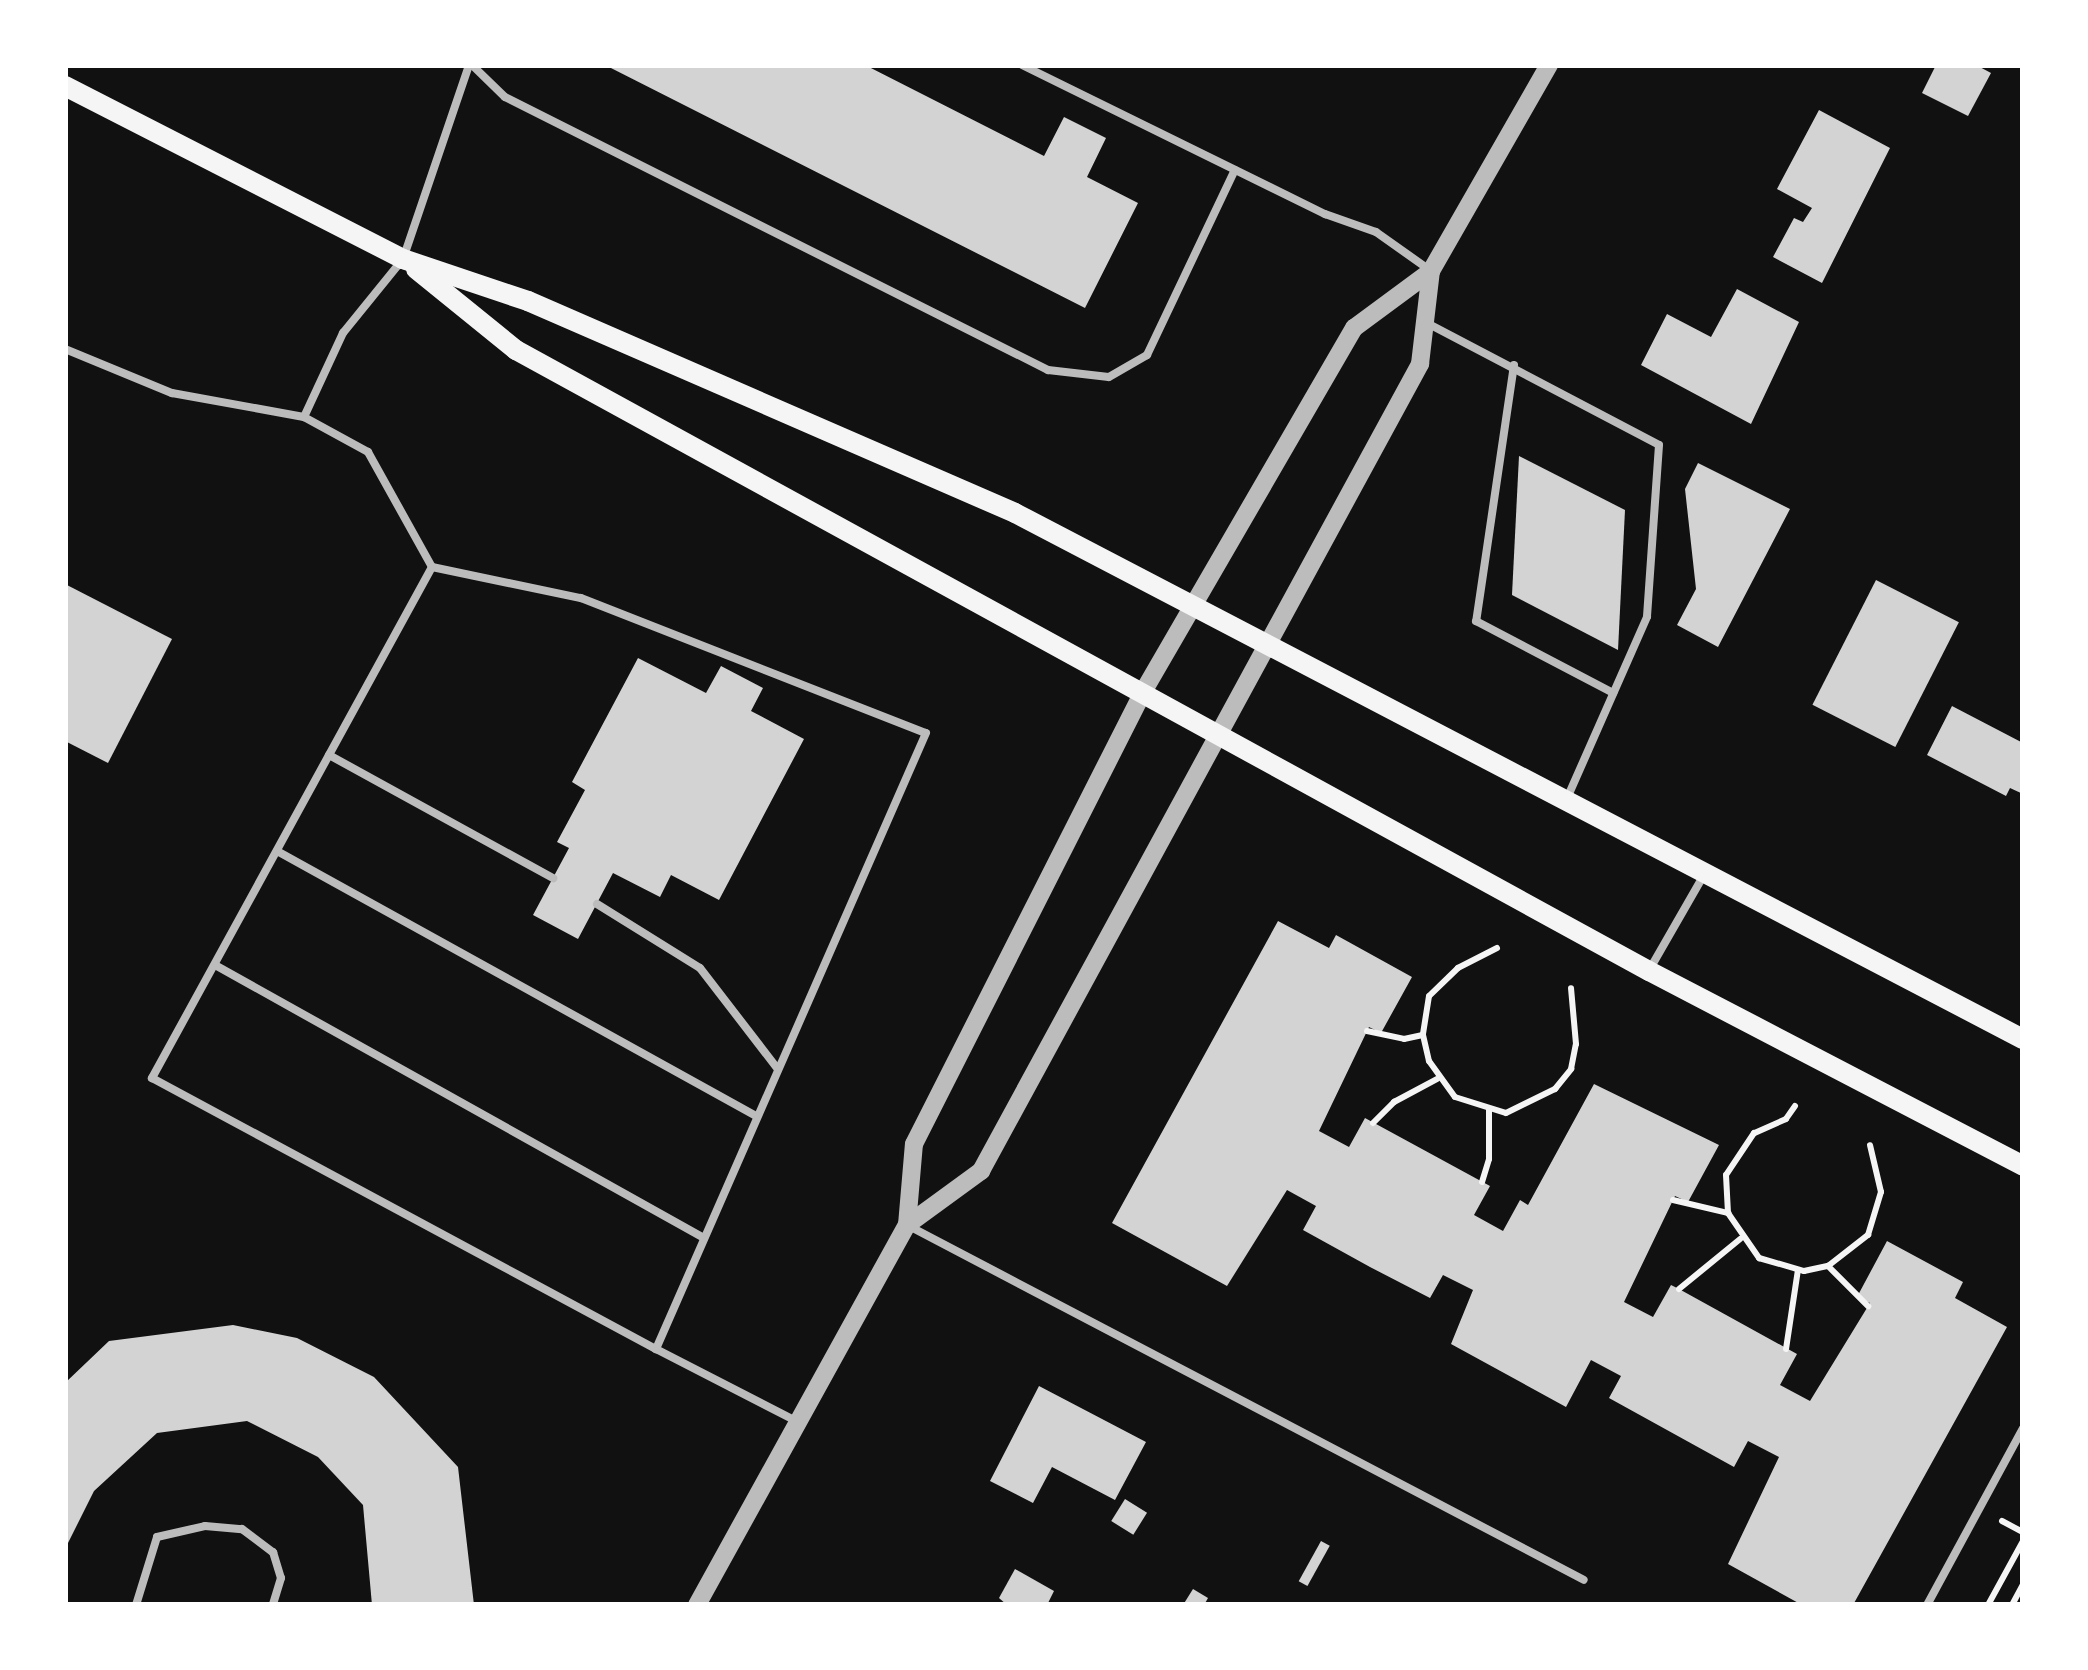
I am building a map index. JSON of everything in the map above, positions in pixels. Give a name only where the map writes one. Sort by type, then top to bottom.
[{"type":"main road","points":[[65,86],[403,258],[528,300],[980,498],[1194,604],[2023,1039]]},
{"type":"main road","points":[[403,258],[516,350],[1221,732],[1649,971],[2023,1166]]},
{"type":"street","points":[[907,1225],[980,1171],[1271,645],[1420,364],[1431,271],[1549,65]]},
{"type":"street","points":[[697,1605],[907,1225],[914,1144],[1143,692],[1354,328],[1431,271]]},
{"type":"lane","points":[[1022,65],[1235,170],[1376,232],[1431,271]]},
{"type":"lane","points":[[304,417],[343,333],[403,258],[471,66],[505,97],[1048,370],[1109,377],[1147,355],[1235,170]]},
{"type":"lane","points":[[1425,322],[1514,365],[1659,445],[1647,616],[1567,798]]},
{"type":"lane","points":[[65,349],[172,393],[304,417],[368,452],[432,566],[581,598],[926,733],[656,1348]]},
{"type":"lane","points":[[1514,365],[1476,621],[1613,694]]},
{"type":"lane","points":[[432,566],[152,1078],[798,1422]]},
{"type":"lane","points":[[329,755],[553,878]]},
{"type":"lane","points":[[276,850],[756,1116]]},
{"type":"lane","points":[[1649,971],[1706,871]]},
{"type":"lane","points":[[597,904],[700,968],[777,1068]]},
{"type":"lane","points":[[214,965],[704,1238]]},
{"type":"lane","points":[[907,1225],[1584,1580]]},
{"type":"lane","points":[[1927,1605],[2023,1428]]},
{"type":"lane","points":[[136,1605],[157,1537],[205,1526],[242,1529],[273,1552],[281,1578],[273,1605]]},
{"type":"path","points":[[1497,948],[1440,980],[1429,996],[1423,1035],[1437,1079],[1455,1097],[1506,1113],[1535,1103],[1571,1069],[1576,1044],[1571,988]]},
{"type":"path","points":[[1367,1031],[1404,1039],[1423,1035]]},
{"type":"path","points":[[1373,1122],[1394,1102],[1437,1079]]},
{"type":"path","points":[[1795,1106],[1786,1118],[1754,1132],[1726,1175],[1728,1213],[1740,1239],[1759,1258],[1798,1270],[1828,1266],[1850,1253],[1876,1220],[1881,1192],[1870,1145]]},
{"type":"path","points":[[1482,1182],[1489,1160],[1489,1109]]},
{"type":"path","points":[[1673,1200],[1728,1213]]},
{"type":"path","points":[[1679,1290],[1740,1239]]},
{"type":"path","points":[[1828,1266],[1868,1306]]},
{"type":"path","points":[[1786,1349],[1798,1270]]},
{"type":"path","points":[[1988,1605],[2023,1540],[2022,1530]]},
{"type":"path","points":[[2012,1605],[2023,1584]]},
{"type":"building","points":[[605,65],[865,65],[1044,156],[1064,117],[1106,138],[1087,177],[1138,203],[1085,308]]},
{"type":"building","points":[[1936,65],[1976,65],[1991,73],[1968,116],[1922,93]]},
{"type":"building","points":[[1819,110],[1890,148],[1822,283],[1773,257],[1794,218],[1803,222],[1812,208],[1777,189]]},
{"type":"building","points":[[1737,289],[1799,322],[1751,424],[1641,365],[1667,314],[1711,337]]},
{"type":"building","points":[[1519,456],[1625,510],[1618,650],[1512,595]]},
{"type":"building","points":[[1698,463],[1790,509],[1718,647],[1677,625],[1696,589],[1685,489]]},
{"type":"building","points":[[1876,580],[1959,622],[1895,747],[1812,705]]},
{"type":"building","points":[[65,584],[172,639],[108,763],[65,741]]},
{"type":"building","points":[[638,658],[706,693],[721,666],[763,688],[751,711],[804,739],[719,900],[671,875],[660,897],[613,873],[578,939],[533,915],[569,848],[557,842],[585,790],[572,782]]},
{"type":"building","points":[[1952,706],[2023,743],[2023,794],[2010,788],[2006,796],[1927,755]]},
{"type":"building","points":[[1278,921],[1329,948],[1336,935],[1412,977],[1381,1033],[1369,1027],[1319,1131],[1349,1147],[1365,1118],[1490,1186],[1474,1215],[1503,1231],[1520,1200],[1528,1205],[1594,1084],[1719,1145],[1688,1202],[1675,1196],[1624,1302],[1653,1317],[1671,1285],[1679,1289],[1797,1354],[1780,1385],[1810,1401],[1870,1303],[1857,1297],[1887,1241],[1963,1282],[1955,1298],[2007,1327],[1853,1605],[1802,1605],[1728,1564],[1779,1457],[1748,1441],[1734,1467],[1609,1398],[1621,1376],[1591,1360],[1566,1407],[1451,1344],[1473,1290],[1443,1275],[1430,1298],[1370,1267],[1303,1230],[1316,1206],[1287,1190],[1227,1286],[1112,1223]]},
{"type":"building","points":[[233,1325],[297,1338],[374,1377],[458,1467],[474,1605],[372,1605],[363,1505],[318,1457],[247,1421],[157,1433],[94,1491],[65,1549],[65,1383],[109,1341]]},
{"type":"building","points":[[1039,1386],[1146,1442],[1115,1500],[1052,1467],[1033,1503],[990,1481]]},
{"type":"building","points":[[1125,1499],[1147,1513],[1133,1535],[1111,1521]]},
{"type":"building","points":[[1321,1541],[1330,1546],[1307,1586],[1299,1581]]},
{"type":"building","points":[[1015,1569],[1054,1591],[1047,1605],[1007,1605],[999,1598]]},
{"type":"building","points":[[1193,1589],[1208,1598],[1204,1605],[1183,1605]]}]
